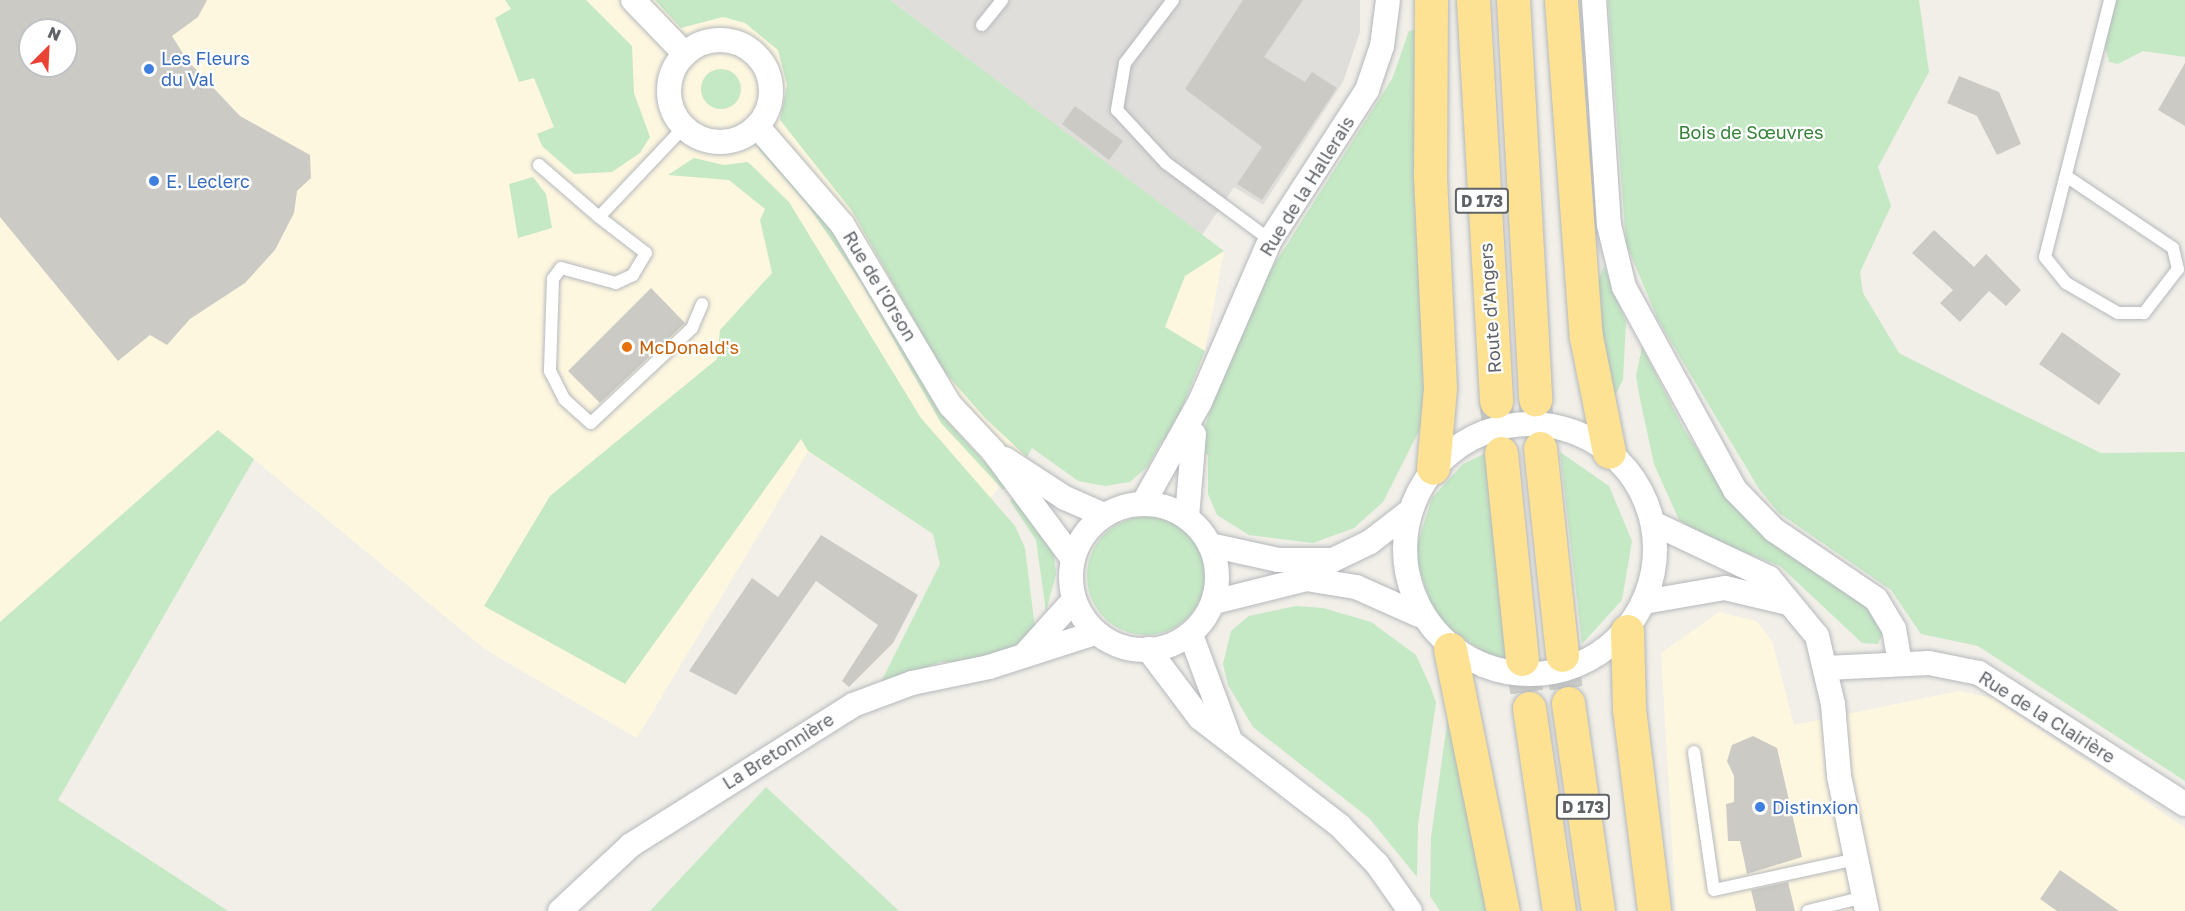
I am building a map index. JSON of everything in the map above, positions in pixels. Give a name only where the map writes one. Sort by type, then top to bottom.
[{"type":"highway","points":[[1431,0],[1430,176],[1440,388],[1433,468]]},
{"type":"highway","name":"Route d'Angers","points":[[1473,0],[1496,401]]},
{"type":"highway","name":"D 173","points":[[1513,0],[1534,399]]},
{"type":"highway","points":[[1561,0],[1586,337],[1609,452]]},
{"type":"highway","points":[[1540,448],[1562,655]]},
{"type":"highway","points":[[1501,453],[1522,659]]},
{"type":"highway","points":[[1627,631],[1629,709],[1654,911]]},
{"type":"highway","points":[[1450,648],[1503,911]]},
{"type":"highway","name":"D 173","points":[[1568,703],[1598,911]]},
{"type":"highway","name":"D 173","points":[[1529,708],[1559,911]]},
{"type":"street","points":[[633,0],[685,54]]},
{"type":"street","name":"Rue de la Hallerais","points":[[1144,502],[1200,402],[1270,240],[1367,90],[1382,46],[1388,0]]},
{"type":"street","points":[[1594,0],[1609,225],[1624,287],[1735,490],[1774,530],[1876,599],[1894,629],[1900,663]]},
{"type":"street","points":[[721,40],[756,55],[771,90],[757,126],[721,142],[684,126],[669,90],[685,54],[721,40]]},
{"type":"street","name":"Rue de l'Orson","points":[[757,126],[842,224],[950,405],[993,451],[1073,559]]},
{"type":"street","name":"Rue de la Hallerais","points":[[1186,517],[1186,479],[1200,402]]},
{"type":"street","points":[[1214,602],[1306,579],[1356,587],[1419,615],[1450,648],[1482,667],[1542,674],[1603,650],[1627,631],[1644,602],[1656,558],[1655,524],[1644,495],[1609,452],[1557,428],[1505,425],[1456,447],[1433,468],[1409,512],[1404,564],[1419,615]]},
{"type":"street","name":"Rue de l'Orson","points":[[993,451],[1065,498],[1104,515]]},
{"type":"street","points":[[1144,502],[1186,517],[1210,545],[1214,602],[1191,635],[1148,649],[1112,644],[1095,633],[1072,602],[1073,559],[1080,541],[1104,515],[1122,504],[1144,502]]},
{"type":"street","points":[[1210,545],[1278,560],[1333,560],[1370,542],[1409,512]]},
{"type":"street","points":[[1655,524],[1760,573],[1794,605],[1817,636],[1826,668],[1839,776],[1866,904]]},
{"type":"street","points":[[1644,602],[1725,588],[1761,592],[1794,605]]},
{"type":"street","name":"La Bretonnière","points":[[1027,652],[1072,602]]},
{"type":"street","name":"La Bretonnière","points":[[560,911],[631,845],[853,705],[912,682],[989,667],[1027,652],[1095,633]]},
{"type":"street","points":[[1191,635],[1234,748]]},
{"type":"street","points":[[1148,649],[1200,718],[1234,748],[1340,826],[1377,864],[1410,911]]},
{"type":"street","name":"Rue de la Clairière","points":[[1826,668],[1900,663],[1957,666],[1979,674],[2185,804]]},
{"type":"lane","points":[[982,25],[1002,0]]},
{"type":"lane","points":[[1173,0],[1125,63],[1117,110],[1166,163],[1270,240]]},
{"type":"lane","points":[[2066,176],[2173,248],[2178,269],[2144,313],[2118,313],[2050,267],[2044,243],[2066,176],[2110,0]]},
{"type":"lane","points":[[599,217],[684,126]]},
{"type":"lane","points":[[539,165],[599,217],[646,253],[633,275],[616,283],[561,268],[553,279],[550,371],[564,399],[591,423],[692,328],[702,304]]},
{"type":"lane","points":[[1694,752],[1714,890],[1856,860]]},
{"type":"lane","points":[[1794,906],[1808,909],[1866,904]]},
{"type":"shaded area","points":[[0,0],[890,0],[1224,251],[1205,351],[1169,441],[1163,440],[1148,466],[1130,482],[1105,486],[1078,481],[1032,448],[990,498],[933,534],[808,452],[637,738],[486,650],[218,430],[0,622]]},
{"type":"shaded area","points":[[890,0],[1360,0],[1360,32],[1343,82],[1263,205],[1234,187],[1202,235]]},
{"type":"shaded area","points":[[1719,612],[1756,621],[1772,641],[1794,725],[1959,691],[1993,698],[2185,828],[2185,911],[1676,911],[1661,653]]},
{"type":"green space","points":[[505,0],[586,0],[632,46],[634,93],[650,137],[640,153],[612,172],[574,174],[542,146],[537,134],[554,127],[534,78],[519,82],[495,18],[511,9]]},
{"type":"green space","points":[[655,0],[890,0],[1224,251],[1185,276],[1165,327],[1205,351],[1169,441],[1163,440],[1148,466],[1130,482],[1105,486],[1078,481],[1032,448],[1027,457],[985,418],[942,369],[852,211],[780,120],[787,85],[778,50],[745,23],[723,17],[681,28]]},
{"type":"green space","name":"Bois de Sœuvres","points":[[1608,0],[1919,0],[1929,72],[1878,167],[1891,206],[1860,272],[1863,293],[1899,353],[1976,392],[2101,453],[2185,452],[2185,781],[1978,646],[1921,634],[1891,590],[1779,513],[1759,489],[1658,320],[1626,243]]},
{"type":"green space","points":[[2115,0],[2185,0],[2185,57],[2143,51],[2118,64],[2109,62],[2104,42]]},
{"type":"green space","points":[[1417,29],[1426,417],[1383,502],[1354,528],[1313,543],[1249,535],[1217,515],[1208,494],[1208,455],[1198,450],[1215,393],[1267,276],[1392,79],[1409,31]]},
{"type":"green space","points":[[721,69],[729,70],[735,75],[740,81],[740,97],[735,103],[729,108],[721,109],[713,108],[707,103],[702,97],[701,89],[702,81],[707,75],[713,70]]},
{"type":"green space","points":[[756,146],[767,149],[827,224],[945,419],[1007,486],[1003,490],[941,423],[860,281],[806,203]]},
{"type":"green space","points":[[694,158],[724,165],[748,162],[789,202],[921,418],[1015,526],[1025,548],[1035,628],[1013,647],[966,662],[940,662],[880,684],[940,564],[933,534],[808,451],[801,439],[625,684],[484,606],[550,496],[717,359],[720,330],[772,273],[760,220],[765,209],[729,180],[668,175]]},
{"type":"green space","points":[[533,177],[546,194],[552,228],[518,238],[509,184]]},
{"type":"green space","points":[[1604,266],[1626,322],[1623,380],[1612,401],[1596,286]]},
{"type":"green space","points":[[1642,347],[1684,429],[1733,505],[1873,610],[1884,630],[1878,644],[1862,643],[1780,566],[1707,538],[1679,520],[1654,464],[1640,399],[1636,376]]},
{"type":"green space","points":[[218,430],[254,459],[58,800],[228,911],[0,911],[0,622]]},
{"type":"green space","points":[[1560,452],[1609,486],[1632,541],[1622,600],[1582,644]]},
{"type":"green space","points":[[1486,453],[1508,659],[1485,653],[1447,627],[1433,609],[1418,565],[1418,542],[1432,498],[1463,464]]},
{"type":"green space","points":[[1014,496],[1043,528],[1054,554],[1056,574],[1046,612],[1036,540],[1010,501]]},
{"type":"green space","points":[[1146,517],[1169,522],[1188,534],[1200,553],[1205,576],[1200,599],[1188,618],[1169,630],[1146,635],[1123,630],[1104,618],[1092,599],[1087,576],[1092,553],[1104,534],[1123,522]]},
{"type":"green space","points":[[1296,606],[1323,608],[1371,622],[1416,655],[1431,688],[1436,703],[1418,824],[1417,877],[1369,818],[1253,727],[1228,685],[1223,664],[1231,631],[1249,616]]},
{"type":"green space","points":[[1450,703],[1490,911],[1440,911],[1430,896],[1431,837]]},
{"type":"green space","points":[[766,787],[899,911],[650,911]]},
{"type":"building","name":"E. Leclerc","points":[[0,0],[207,0],[198,17],[172,36],[187,60],[240,116],[310,155],[311,178],[297,191],[294,213],[275,250],[245,283],[190,319],[167,345],[150,335],[118,361],[0,217]]},
{"type":"building","points":[[1243,0],[1303,0],[1264,57],[1305,82],[1312,72],[1337,88],[1262,200],[1237,184],[1262,147],[1185,89]]},
{"type":"building","points":[[2185,63],[2185,126],[2158,110]]},
{"type":"building","points":[[1959,76],[1999,92],[2021,144],[1997,155],[1977,116],[1947,103]]},
{"type":"building","points":[[1075,106],[1123,141],[1109,160],[1062,124]]},
{"type":"building","points":[[1934,230],[1974,267],[1986,254],[2021,290],[2006,306],[1989,291],[1960,322],[1940,303],[1953,290],[1912,253]]},
{"type":"building","name":"McDonald's","points":[[651,288],[685,323],[600,403],[568,371]]},
{"type":"building","points":[[2062,332],[2121,374],[2099,405],[2039,364]]},
{"type":"building","points":[[821,535],[918,595],[893,643],[849,687],[842,681],[878,625],[816,581],[736,695],[689,671],[752,578],[778,597]]},
{"type":"building","points":[[1753,736],[1777,748],[1802,857],[1747,874],[1740,841],[1728,841],[1726,804],[1734,802],[1734,776],[1727,761],[1732,745]]},
{"type":"building","points":[[2060,870],[2119,911],[2057,911],[2040,899]]},
{"type":"building","points":[[1788,882],[1795,911],[1756,911],[1751,890]]},
{"type":"tunnel","points":[[1535,399],[1540,448]]},
{"type":"tunnel","points":[[1496,401],[1501,453]]},
{"type":"tunnel","points":[[1562,655],[1568,703]]},
{"type":"tunnel","points":[[1522,659],[1529,708]]},
{"type":"place","name":"Les Fleurs du Val","points":[[149,69]]},
{"type":"place","name":"E. Leclerc","points":[[154,181]]},
{"type":"place","name":"McDonald's","points":[[627,347]]},
{"type":"place","name":"Distinxion","points":[[1760,807]]}]
